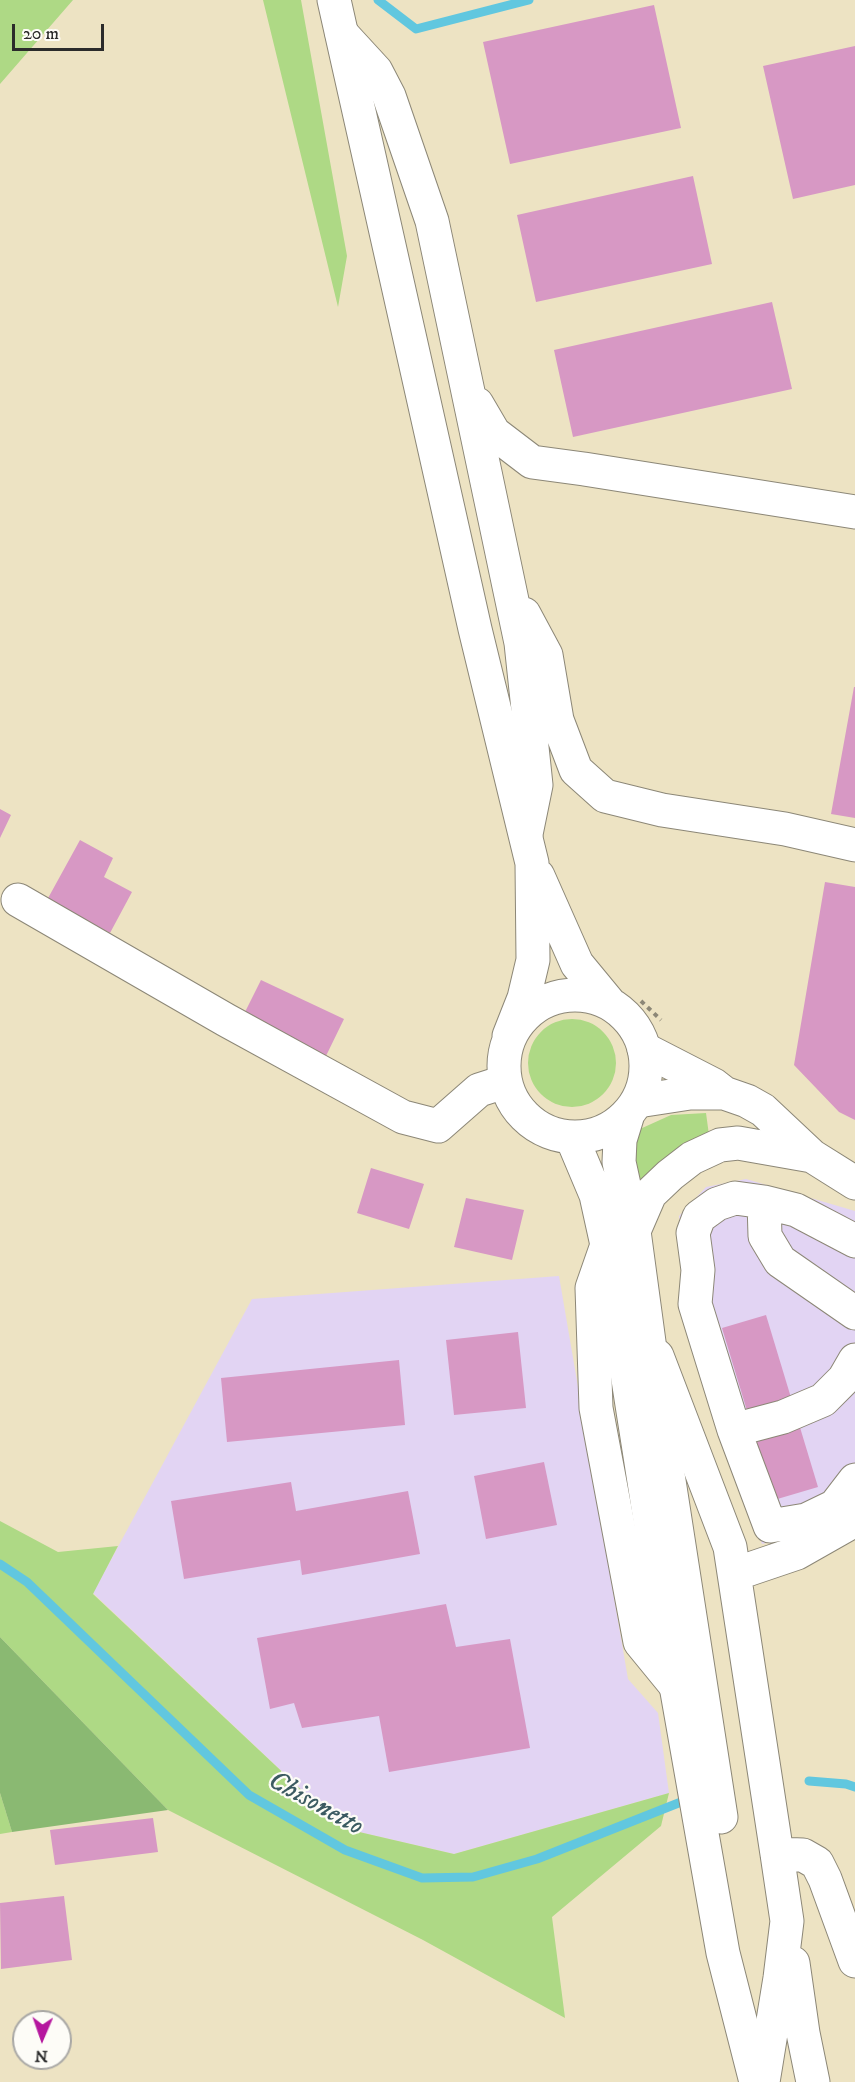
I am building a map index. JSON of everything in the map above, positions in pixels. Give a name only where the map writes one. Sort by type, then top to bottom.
[{"type":"main road","points":[[334,0],[475,629],[529,849],[577,964],[610,1004]]},
{"type":"main road","points":[[342,34],[376,71],[389,96],[432,221],[520,644],[536,785],[529,849],[533,960],[524,998],[509,1036],[503,1059],[504,1082],[513,1104],[529,1121],[549,1133],[572,1138],[593,1135],[612,1127],[633,1107],[690,1093],[724,1093],[747,1101],[763,1110],[812,1156],[855,1183]]},
{"type":"main road","points":[[465,384],[494,433],[532,462],[855,512]]},
{"type":"main road","points":[[494,511],[512,482],[532,462]]},
{"type":"main road","points":[[508,584],[546,655],[557,720],[576,771],[605,796],[662,810],[785,829],[855,845]]},
{"type":"main road","points":[[18,900],[226,1020],[403,1117],[438,1126],[479,1090],[504,1082]]},
{"type":"main road","points":[[509,1036],[522,1016],[542,1002],[564,995],[588,996],[610,1004],[626,1015],[638,1031],[644,1049],[647,1067],[644,1084],[620,1140],[621,1238],[676,1686],[723,1953],[758,2076]]},
{"type":"main road","points":[[644,1049],[714,1085],[724,1093]]},
{"type":"main road","points":[[572,1138],[597,1195],[621,1238],[648,1334],[730,1547],[803,2033],[813,2082]]},
{"type":"main road","points":[[621,1238],[650,1194],[670,1175],[692,1158],[720,1145],[738,1143],[812,1156]]},
{"type":"main road","points":[[855,1241],[796,1210],[735,1198],[717,1204],[699,1217],[693,1233],[698,1270],[695,1304],[734,1430],[770,1526],[806,1520],[835,1506],[855,1480]]},
{"type":"main road","points":[[764,1202],[765,1236],[780,1261],[855,1313]]},
{"type":"main road","points":[[648,1334],[758,2076]]},
{"type":"main road","points":[[734,1430],[783,1417],[823,1400],[844,1379],[855,1360]]},
{"type":"main road","points":[[735,1574],[797,1553],[855,1520]]},
{"type":"main road","points":[[777,1854],[803,1855],[817,1863],[855,1961]]},
{"type":"main road","points":[[758,2076],[780,1978],[787,1922]]},
{"type":"shaded area","points":[[746,1179],[855,1211],[855,1496],[822,1530],[762,1544],[682,1317],[688,1278],[679,1216],[706,1187]]},
{"type":"shaded area","points":[[559,1276],[628,1679],[658,1713],[669,1793],[454,1854],[342,1828],[93,1593],[252,1299]]},
{"type":"green space","points":[[0,0],[73,0],[0,84]]},
{"type":"green space","points":[[263,0],[301,0],[347,256],[338,307]]},
{"type":"green space","points":[[572,1019],[589,1022],[603,1032],[613,1046],[616,1063],[613,1080],[603,1094],[589,1104],[572,1107],[555,1104],[541,1094],[531,1080],[528,1063],[531,1046],[541,1032],[555,1022]]},
{"type":"green space","points":[[706,1113],[709,1135],[642,1191],[629,1152],[640,1129],[671,1115]]},
{"type":"green space","points":[[0,1521],[58,1552],[118,1546],[93,1594],[342,1828],[454,1854],[669,1793],[661,1826],[552,1917],[565,2018],[423,1940],[168,1810],[0,1637]]},
{"type":"green space","points":[[0,1637],[168,1810],[12,1832],[0,1793]]},
{"type":"green space","points":[[0,1793],[12,1832],[0,1834]]},
{"type":"building","points":[[654,5],[681,128],[510,164],[483,42]]},
{"type":"building","points":[[855,46],[855,185],[793,199],[763,66]]},
{"type":"building","points":[[693,176],[712,264],[536,302],[517,215]]},
{"type":"building","points":[[772,302],[792,389],[573,437],[554,350]]},
{"type":"building","points":[[855,687],[855,818],[831,814]]},
{"type":"building","points":[[0,809],[11,815],[0,838]]},
{"type":"building","points":[[80,840],[113,858],[104,877],[132,892],[110,933],[47,900]]},
{"type":"building","points":[[825,882],[855,887],[855,1120],[839,1112],[794,1065]]},
{"type":"building","points":[[261,980],[344,1019],[325,1058],[242,1018]]},
{"type":"building","points":[[371,1168],[424,1184],[409,1229],[357,1213]]},
{"type":"building","points":[[466,1198],[524,1210],[512,1260],[454,1247]]},
{"type":"building","points":[[766,1315],[818,1487],[774,1500],[722,1328]]},
{"type":"building","points":[[518,1332],[526,1408],[454,1415],[446,1340]]},
{"type":"building","points":[[399,1360],[405,1425],[227,1442],[221,1378]]},
{"type":"building","points":[[544,1462],[557,1525],[486,1539],[474,1476]]},
{"type":"building","points":[[291,1482],[296,1511],[408,1491],[420,1554],[302,1575],[300,1560],[184,1579],[171,1501]]},
{"type":"building","points":[[446,1604],[456,1647],[510,1639],[530,1748],[389,1772],[379,1716],[302,1728],[294,1703],[270,1709],[257,1638]]},
{"type":"building","points":[[153,1818],[158,1852],[55,1865],[50,1830]]},
{"type":"building","points":[[64,1896],[72,1960],[1,1969],[0,1903]]},
{"type":"waterway","name":"Chisonetto","points":[[378,0],[416,29],[529,0]]},
{"type":"waterway","name":"Chisonetto","points":[[0,1564],[27,1582],[249,1795],[345,1850],[422,1878],[473,1877],[537,1859],[681,1802]]},
{"type":"waterway","name":"Chisonetto","points":[[809,1781],[846,1784],[855,1787]]}]
